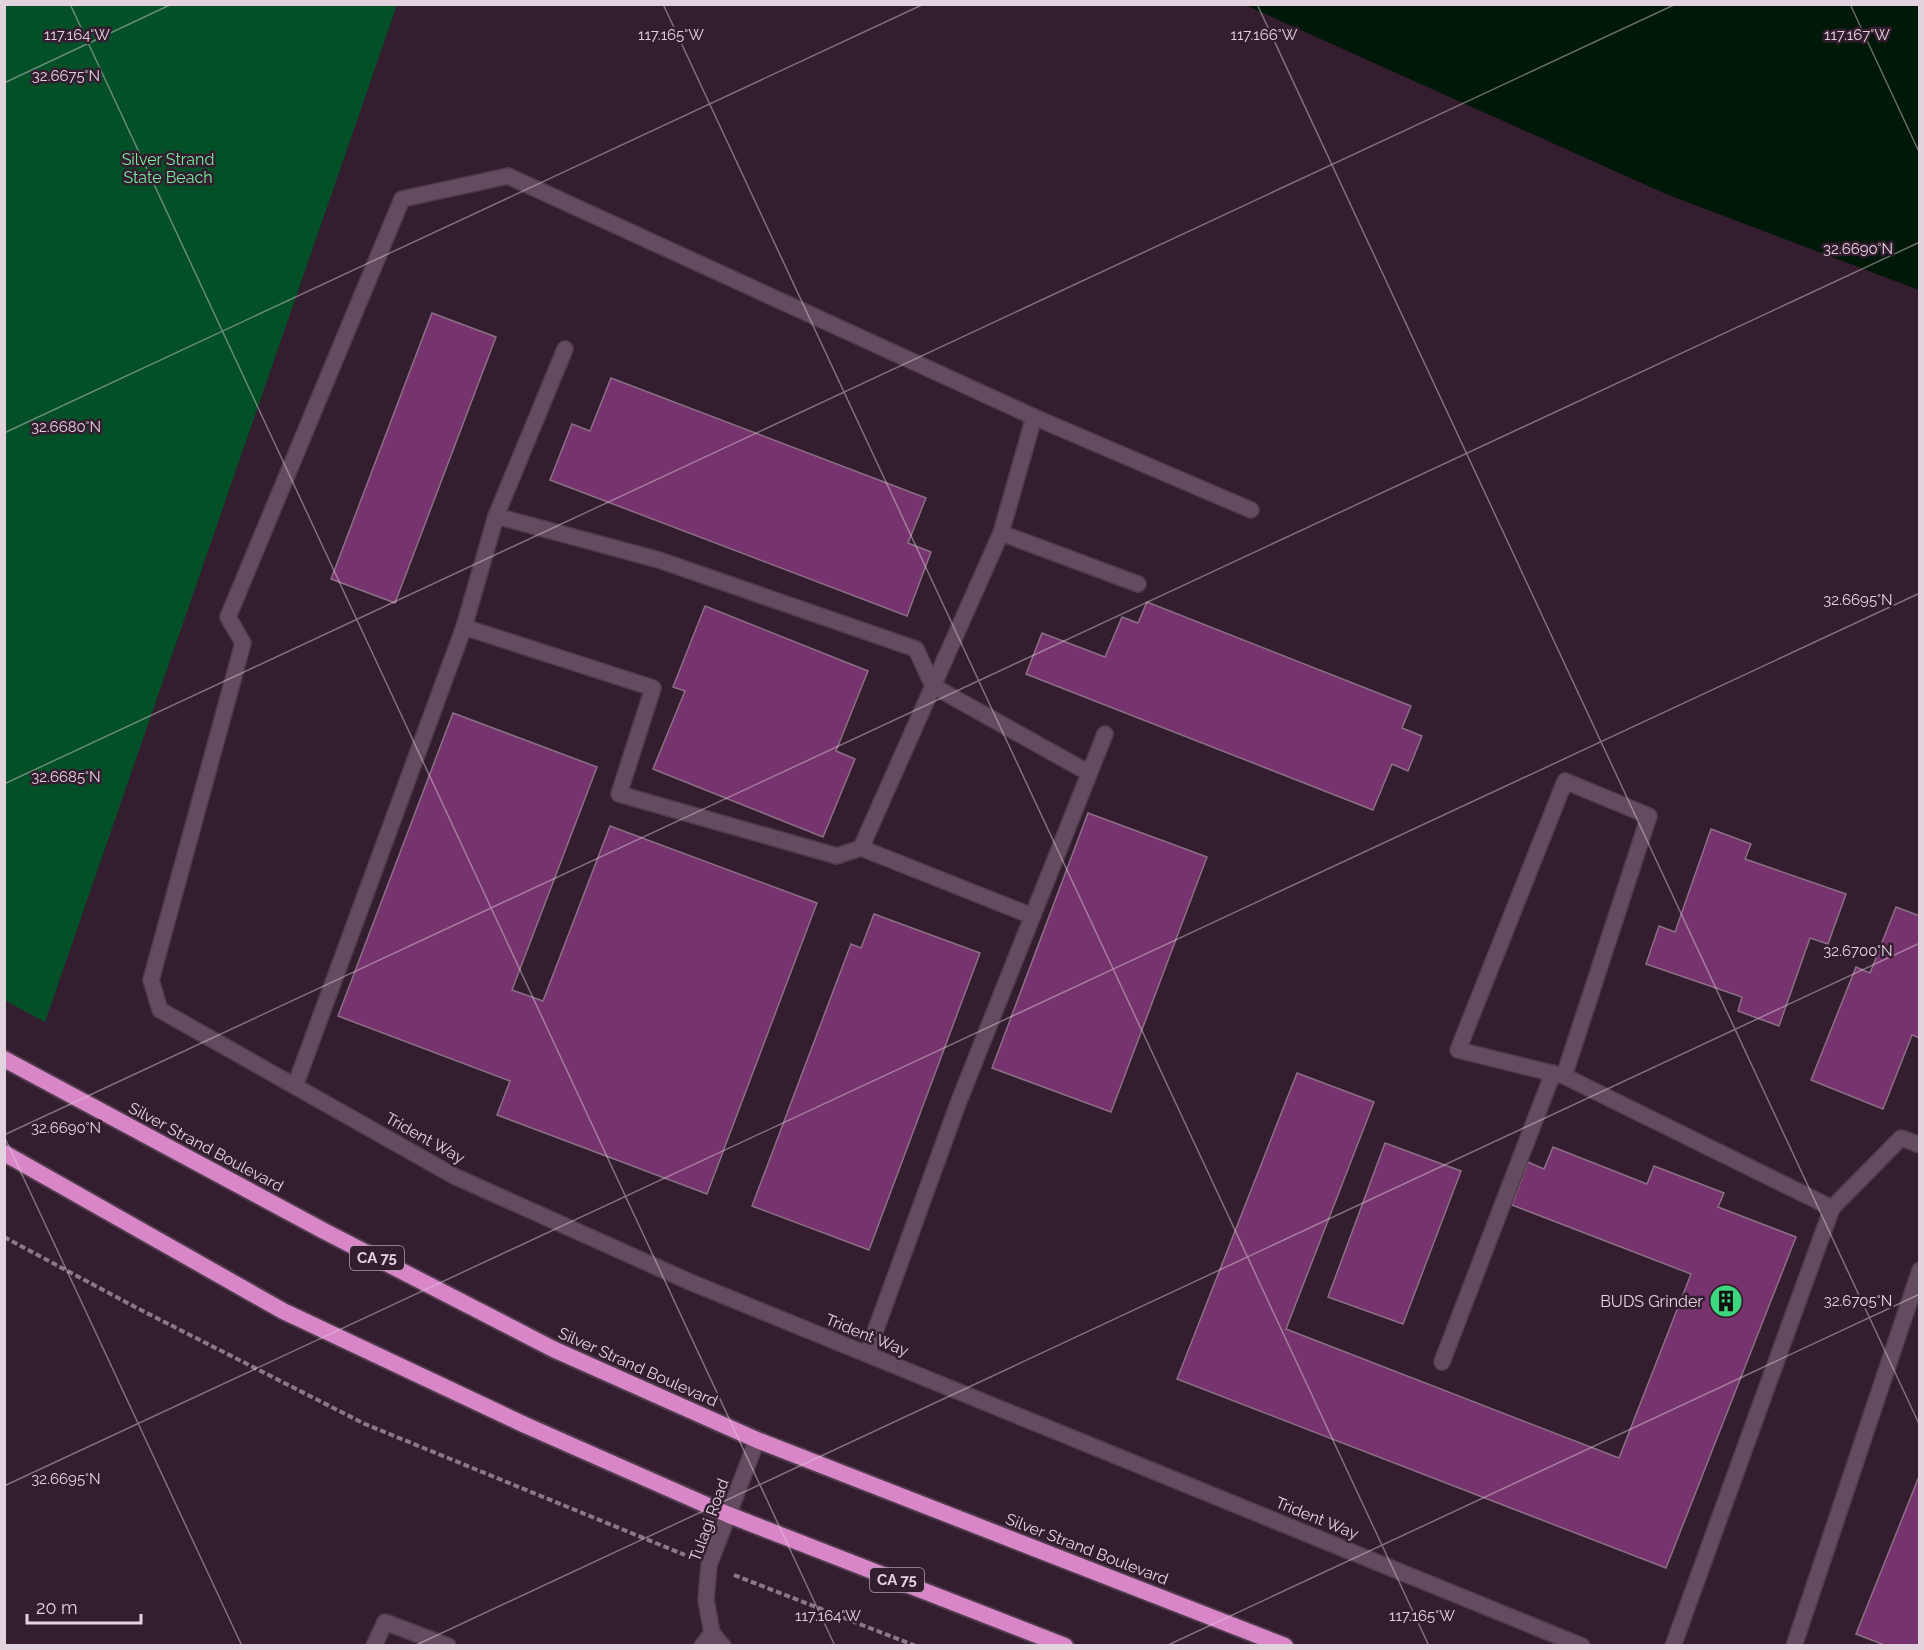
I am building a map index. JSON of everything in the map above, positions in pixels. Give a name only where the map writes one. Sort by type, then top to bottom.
[{"type":"highway","name":"Silver Strand Boulevard","points":[[4,1059],[324,1231],[552,1349],[757,1440],[1285,1646]]},
{"type":"highway","name":"CA 75","points":[[4,1153],[283,1311],[525,1425],[729,1515],[1065,1646]]},
{"type":"street","name":"Trident Way","points":[[1034,417],[508,176],[402,199],[228,617],[243,643],[151,980],[160,1010],[454,1176],[690,1282],[1582,1646]]},
{"type":"street","points":[[295,1086],[464,627],[496,516],[565,350]]},
{"type":"street","points":[[861,848],[1001,533],[1034,417],[1251,510]]},
{"type":"street","points":[[496,516],[659,560],[916,649],[933,686],[1089,773]]},
{"type":"street","points":[[1001,533],[1138,584]]},
{"type":"street","points":[[464,627],[653,688],[619,794],[837,856],[861,848],[1032,916]]},
{"type":"street","points":[[867,1354],[959,1101],[1105,734]]},
{"type":"street","points":[[1442,1362],[1559,1075],[1649,816],[1565,781],[1458,1050],[1559,1075],[1832,1208]]},
{"type":"street","points":[[1673,1646],[1832,1208],[1901,1138],[1920,1145]]},
{"type":"street","points":[[1794,1646],[1920,1270]]},
{"type":"street","name":"Tulagi Road","points":[[723,1646],[712,1633],[706,1600],[709,1565],[757,1440]]},
{"type":"street","points":[[374,1646],[385,1622],[448,1646]]},
{"type":"street","points":[[702,1646],[712,1633]]},
{"type":"path","points":[[4,1237],[136,1308],[365,1424],[709,1565],[916,1646]]},
{"type":"green space","name":"Silver Strand State Beach","points":[[5,4],[397,5],[45,1022],[4,1000]]},
{"type":"shaded area","points":[[1245,5],[1919,5],[1919,290],[1666,194]]},
{"type":"building","points":[[432,313],[496,337],[395,603],[331,579]]},
{"type":"building","points":[[611,378],[926,498],[908,543],[931,552],[907,616],[550,480],[572,424],[590,431]]},
{"type":"building","points":[[1147,602],[1411,706],[1402,728],[1422,736],[1408,771],[1392,764],[1373,810],[1026,674],[1042,633],[1105,657],[1122,617],[1138,623]]},
{"type":"building","points":[[705,606],[868,671],[836,751],[855,759],[823,837],[653,769],[685,691],[673,687]]},
{"type":"building","points":[[453,713],[597,767],[512,990],[543,1001],[610,826],[817,903],[707,1194],[497,1115],[510,1081],[338,1016]]},
{"type":"building","points":[[1088,813],[1207,857],[1111,1112],[992,1068]]},
{"type":"building","points":[[1711,829],[1751,844],[1745,859],[1846,894],[1828,944],[1810,938],[1779,1026],[1738,1011],[1742,997],[1646,964],[1659,926],[1675,932]]},
{"type":"building","points":[[1896,907],[1920,916],[1920,1038],[1912,1035],[1883,1109],[1811,1080],[1856,967],[1870,973]]},
{"type":"building","points":[[874,914],[980,953],[869,1250],[752,1206],[851,944],[861,948]]},
{"type":"building","name":"BUDS Grinder","points":[[1297,1073],[1374,1102],[1286,1329],[1619,1458],[1691,1274],[1512,1205],[1528,1162],[1544,1169],[1553,1147],[1647,1184],[1654,1166],[1724,1193],[1718,1207],[1796,1237],[1666,1568],[1177,1379]]},
{"type":"building","points":[[1385,1143],[1461,1171],[1403,1324],[1328,1297]]},
{"type":"building","points":[[1920,1474],[1920,1646],[1887,1646],[1856,1634]]},
{"type":"place","name":"BUDS Grinder","points":[[1726,1301]]}]
